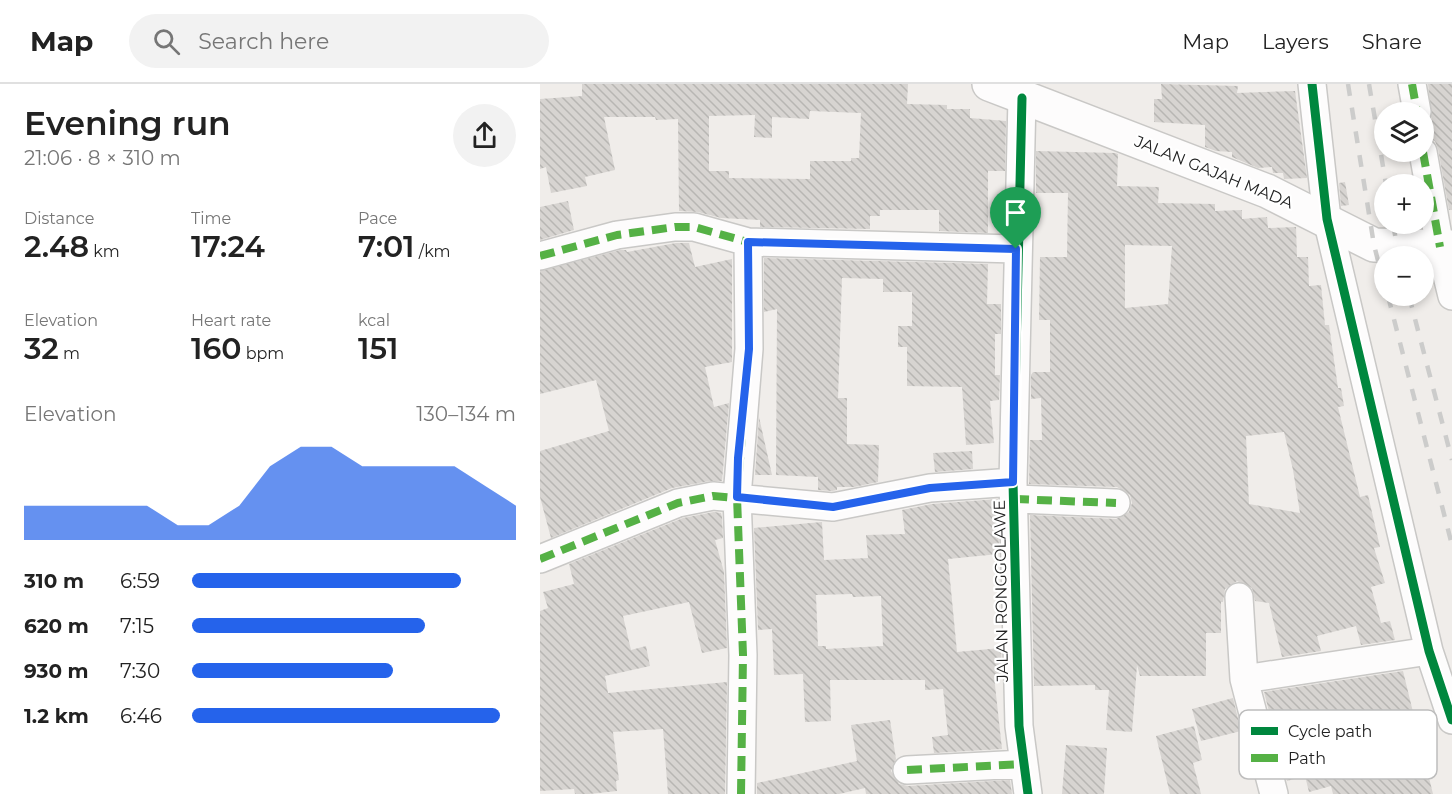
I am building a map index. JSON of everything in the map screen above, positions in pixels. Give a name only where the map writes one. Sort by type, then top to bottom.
[{"type":"street","name":"JALAN GAJAH MADA","points":[[989,84],[1268,191],[1327,219],[1374,245],[1446,247]]},
{"type":"street","points":[[1312,84],[1327,219],[1429,651],[1452,720]]},
{"type":"street","points":[[1412,84],[1415,102]]},
{"type":"street","name":"JALAN RONGGOLAWE","points":[[1022,98],[1016,249],[1013,490],[1019,726],[1028,794]]},
{"type":"street","points":[[1425,162],[1446,247],[1452,296]]},
{"type":"street","points":[[540,256],[617,235],[675,226],[694,227],[748,242],[1016,249]]},
{"type":"street","points":[[741,794],[743,655],[737,497],[738,458],[749,349],[748,242]]},
{"type":"street","points":[[540,559],[678,503],[713,496],[833,507],[930,488],[1013,490],[1116,503]]},
{"type":"street","points":[[1239,597],[1244,679],[1252,710]]},
{"type":"street","points":[[1244,679],[1429,651]]},
{"type":"street","points":[[907,770],[1024,764]]},
{"type":"street","points":[[1270,779],[1274,794]]},
{"type":"building","points":[[582,84],[908,84],[907,104],[947,105],[947,109],[970,109],[970,118],[1006,121],[1005,171],[988,171],[988,233],[939,231],[939,210],[880,210],[880,216],[870,216],[870,229],[760,227],[760,220],[721,218],[698,212],[679,211],[678,119],[604,117],[615,170],[585,177],[587,186],[551,193],[546,167],[540,169],[540,99],[582,96]],"holes":[[[810,111],[861,113],[859,158],[851,158],[851,161],[810,161],[810,179],[729,178],[729,171],[709,171],[709,116],[755,115],[754,137],[772,138],[772,117],[809,119]]]},
{"type":"building","points":[[1161,84],[1238,86],[1237,93],[1295,91],[1307,178],[1284,179],[1283,173],[1273,173],[1272,167],[1258,168],[1232,157],[1232,152],[1216,151],[1205,147],[1205,125],[1154,122],[1154,99],[1162,99]]},
{"type":"building","points":[[1428,84],[1452,84],[1452,210],[1449,210],[1438,149],[1434,141],[1434,102],[1430,102]]},
{"type":"building","points":[[1036,151],[1115,153],[1118,154],[1117,186],[1159,187],[1158,203],[1215,204],[1215,211],[1242,210],[1242,219],[1267,217],[1268,228],[1296,227],[1297,257],[1308,257],[1309,286],[1321,285],[1325,325],[1329,325],[1338,388],[1341,388],[1344,406],[1338,407],[1360,497],[1368,495],[1380,547],[1374,548],[1385,583],[1371,587],[1381,623],[1390,621],[1395,640],[1361,645],[1356,626],[1317,636],[1321,651],[1282,657],[1269,603],[1255,601],[1252,588],[1237,581],[1225,589],[1223,602],[1221,602],[1221,633],[1206,633],[1206,676],[1140,676],[1137,665],[1132,732],[1106,730],[1109,690],[1095,690],[1095,685],[1034,686],[1030,515],[1116,519],[1129,512],[1132,503],[1130,495],[1117,487],[1029,484],[1030,440],[1042,440],[1041,398],[1031,399],[1031,375],[1033,372],[1050,372],[1050,320],[1039,320],[1040,257],[1067,257],[1068,193],[1036,193]],"holes":[[[1125,245],[1172,246],[1168,304],[1125,308]],[[1284,432],[1293,470],[1300,513],[1249,504],[1246,436]]]},
{"type":"building","points":[[1345,182],[1349,205],[1341,206],[1339,183]]},
{"type":"building","points":[[568,201],[574,230],[540,240],[540,207]]},
{"type":"building","points":[[676,243],[689,243],[695,267],[732,259],[732,362],[705,367],[714,407],[729,403],[722,481],[672,488],[551,538],[540,497],[540,451],[609,431],[596,380],[540,394],[540,271],[620,250],[627,252]]},
{"type":"building","points":[[764,258],[988,264],[987,304],[1001,304],[1001,334],[995,334],[995,375],[1000,375],[999,400],[990,401],[994,443],[966,445],[962,387],[907,386],[907,347],[898,347],[898,326],[912,326],[912,292],[883,292],[883,279],[842,278],[838,398],[847,398],[847,444],[879,445],[878,482],[854,487],[837,487],[837,490],[832,491],[818,490],[818,477],[776,475],[777,309],[764,312]]},
{"type":"building","points":[[759,417],[772,475],[755,475]]},
{"type":"building","points":[[972,451],[973,469],[935,472],[933,453]]},
{"type":"building","points":[[998,499],[999,554],[948,559],[957,652],[1001,648],[1002,675],[994,676],[1002,749],[934,753],[932,737],[948,735],[943,689],[925,690],[925,680],[830,680],[831,721],[805,722],[803,674],[774,675],[772,629],[758,630],[754,528],[822,522],[824,560],[868,558],[866,535],[905,534],[902,510],[932,504]],"holes":[[[852,594],[853,597],[881,596],[883,646],[826,649],[826,646],[818,646],[816,595]]]},
{"type":"building","points":[[714,512],[721,513],[722,517],[723,538],[715,540],[724,572],[727,648],[702,653],[689,602],[623,616],[631,650],[646,646],[650,666],[605,676],[608,693],[727,682],[725,794],[668,794],[663,729],[613,732],[619,780],[616,781],[617,791],[575,794],[574,789],[540,791],[540,611],[548,608],[543,592],[574,584],[569,564],[683,518]]},
{"type":"building","points":[[1403,671],[1413,710],[1269,710],[1264,692]]},
{"type":"building","points":[[1233,698],[1239,732],[1201,741],[1192,709]]},
{"type":"building","points":[[890,720],[896,759],[891,771],[899,784],[908,786],[1010,780],[1012,794],[866,794],[865,788],[839,794],[757,794],[757,783],[857,761],[851,725]]},
{"type":"building","points":[[1194,726],[1202,760],[1193,763],[1201,794],[1170,794],[1156,736]]},
{"type":"building","points":[[1066,745],[1107,748],[1104,794],[1062,794]]},
{"type":"building","points":[[1306,779],[1429,779],[1433,794],[1333,794],[1331,786],[1309,792]]},
{"type":"railway","points":[[1348,84],[1374,246]]},
{"type":"railway","points":[[1369,84],[1384,174]]},
{"type":"railway","points":[[1395,234],[1397,246]]},
{"type":"railway","points":[[1391,306],[1452,545]]},
{"type":"railway","points":[[1412,306],[1452,460]]},
{"type":"marked path","points":[[1412,84],[1415,102]]},
{"type":"marked path","points":[[1425,162],[1440,247]]},
{"type":"marked path","points":[[540,256],[617,235],[675,227],[694,227],[748,242],[1016,249]]},
{"type":"marked path","points":[[741,794],[743,655],[737,497],[749,349],[748,242]]},
{"type":"marked path","points":[[540,559],[678,503],[713,496],[833,507],[930,488],[1013,482]]},
{"type":"marked path","points":[[1014,499],[1116,503]]},
{"type":"marked path","points":[[907,770],[1024,764]]},
{"type":"cycle path","points":[[1312,84],[1327,219],[1429,651],[1452,720]]},
{"type":"cycle path","points":[[1022,98],[1013,482],[1019,726],[1028,794]]},
{"type":"route","points":[[748,242],[1016,249],[1013,482],[930,488],[833,507],[737,497],[738,458],[749,349],[748,242]]}]
